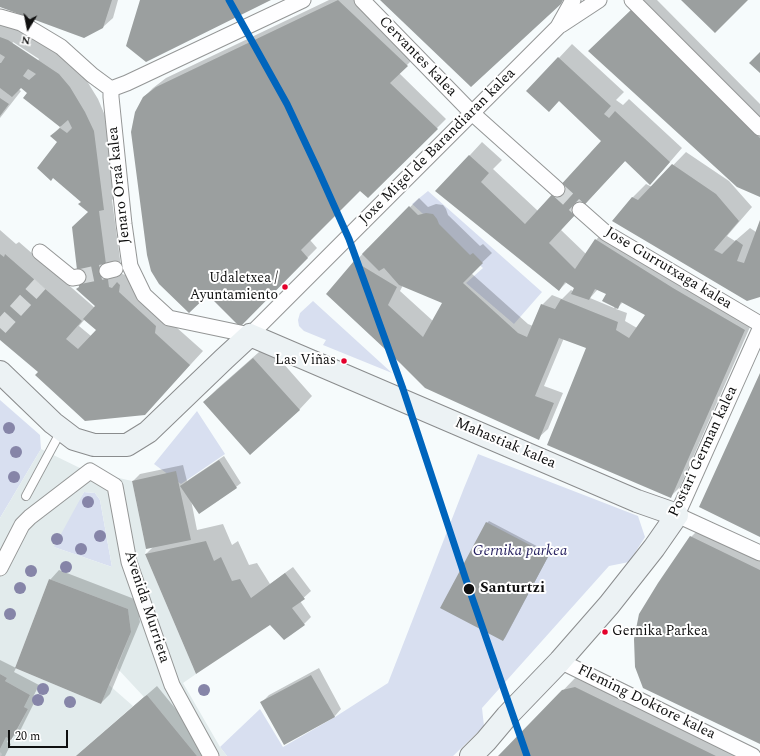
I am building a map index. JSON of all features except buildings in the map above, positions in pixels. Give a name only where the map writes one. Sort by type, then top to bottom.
[{"type":"street","points":[[0,17],[21,24],[61,47],[92,75],[111,89],[127,83],[303,0]]},
{"type":"street","name":"Cervantes kalea","points":[[362,0],[472,113]]},
{"type":"street","name":"Joxe Migel de Barandiaran kalea","points":[[0,372],[53,423],[74,439],[94,445],[127,445],[148,432],[250,336],[558,27],[573,0]]},
{"type":"street","points":[[558,27],[599,0]]},
{"type":"street","points":[[632,0],[760,128]]},
{"type":"street","name":"Jenaro Oraá kalea","points":[[111,89],[110,97],[130,266],[144,295],[169,318],[250,336]]},
{"type":"street","points":[[472,113],[557,189]]},
{"type":"street","name":"Jose Gurrutxaga kalea","points":[[580,210],[606,233],[760,324]]},
{"type":"street","points":[[40,252],[72,278],[78,277]]},
{"type":"street","name":"Postari German kalea","points":[[471,756],[610,605],[654,548],[677,514],[760,329]]},
{"type":"street","name":"Mahastiak kalea","points":[[250,336],[637,501],[677,514],[760,553]]},
{"type":"street","name":"Avenida Murrieta","points":[[0,568],[22,525],[30,517],[90,471],[115,486],[129,562],[172,685],[212,756]]},
{"type":"street","name":"Fleming Doktore kalea","points":[[560,661],[753,756]]},
{"type":"lane","points":[[26,496],[62,430]]},
{"type":"green space","points":[[428,191],[542,292],[514,324],[466,283],[483,268],[412,204]]},
{"type":"green space","points":[[313,301],[392,373],[323,345],[326,340],[304,331],[299,326],[298,320],[300,313]]},
{"type":"green space","points":[[0,400],[40,435],[41,449],[0,518]]},
{"type":"green space","points":[[197,411],[225,454],[181,484],[154,464]]},
{"type":"green space","name":"Gernika parkea","points":[[478,454],[638,516],[645,537],[629,562],[609,566],[482,708],[484,726],[453,756],[227,756],[220,747],[260,709],[283,747],[335,717],[388,683]]},
{"type":"green space","points":[[84,492],[95,493],[100,500],[112,567],[51,546]]},
{"type":"shaded area","points":[[41,449],[84,470],[132,481],[146,549],[145,554],[196,674],[183,683],[220,747],[227,756],[197,756],[147,695],[144,697],[117,668],[131,632],[128,609],[49,579],[15,668],[101,704],[109,685],[133,706],[76,756],[1,756],[2,754],[0,749],[6,737],[12,740],[28,709],[24,707],[30,695],[5,681],[7,678],[0,674],[0,518]],"holes":[[[84,492],[95,493],[100,500],[112,567],[54,547]]]},
{"type":"tunnel","points":[[557,189],[580,210]]},
{"type":"tunnel","points":[[78,277],[107,271]]},
{"type":"tunnel","points":[[0,328],[40,284]]},
{"type":"transit line","points":[[229,0],[287,104],[349,239],[403,389],[466,580],[527,756]]},
{"type":"place","name":"Udaletxea / Ayuntamiento","points":[[285,287]]},
{"type":"place","name":"Las Viñas","points":[[344,361]]},
{"type":"place","name":"Santurtzi","points":[[469,589]]},
{"type":"place","name":"Gernika Parkea","points":[[605,632]]}]
